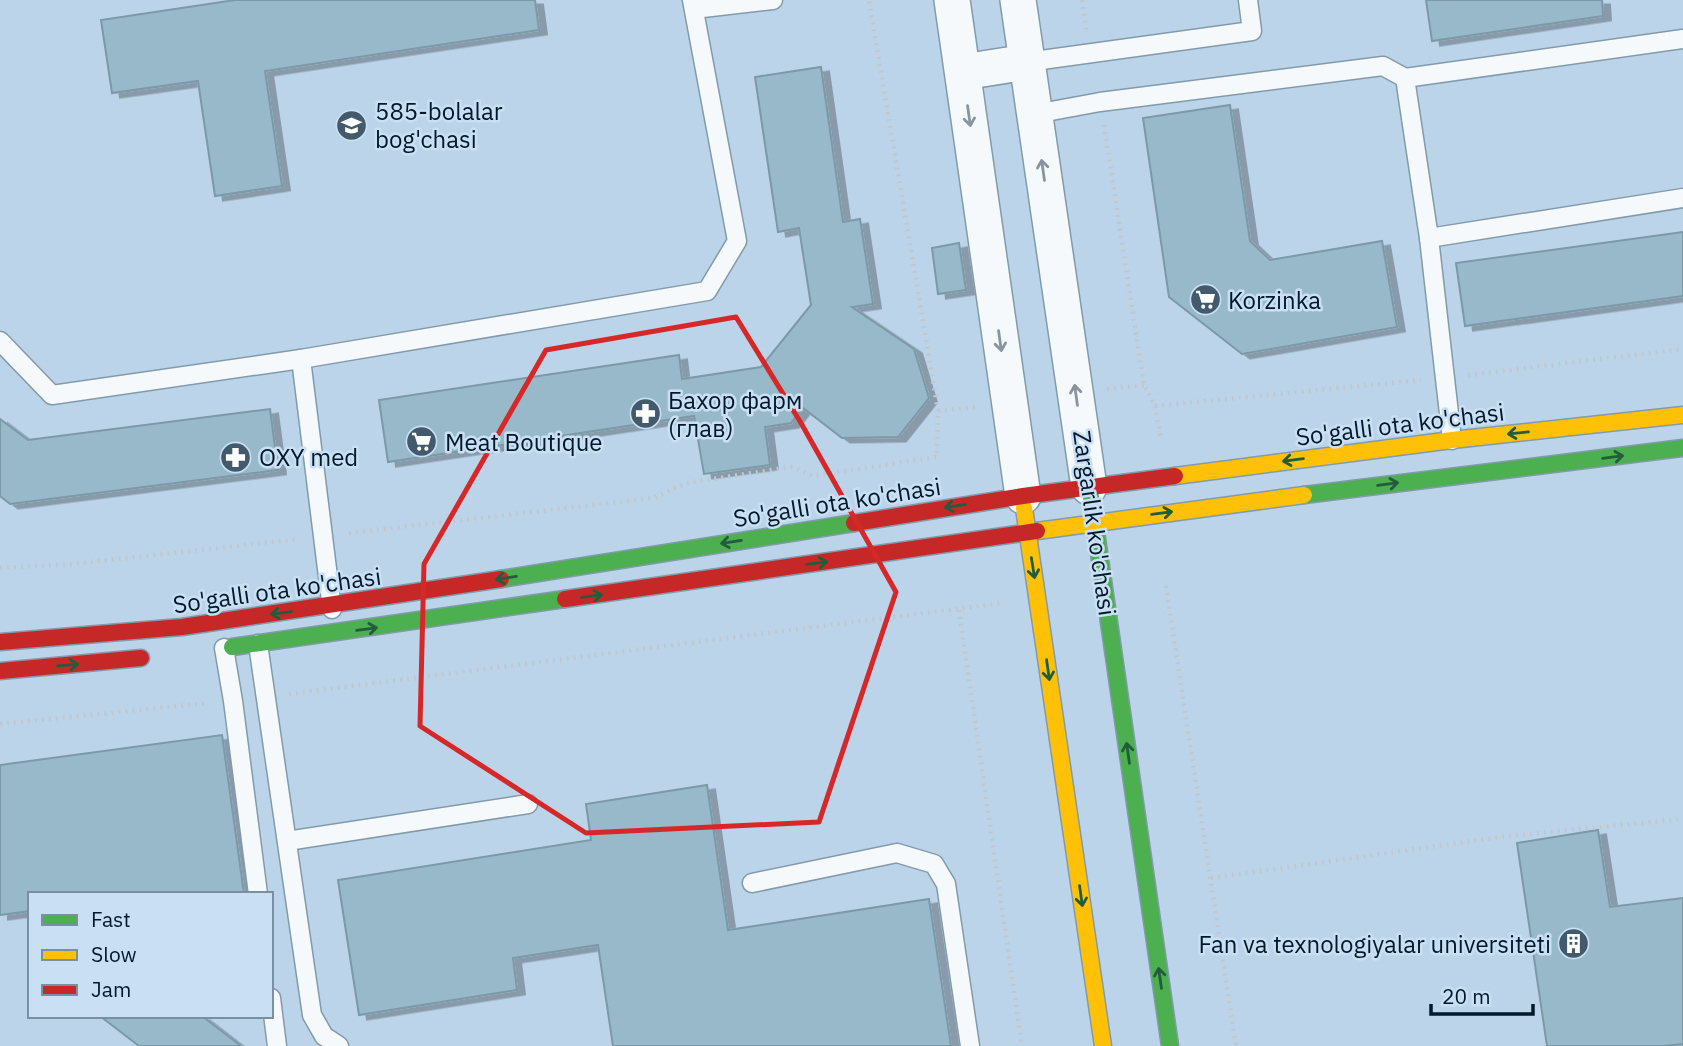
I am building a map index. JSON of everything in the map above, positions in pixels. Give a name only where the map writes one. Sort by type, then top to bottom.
[{"type":"main road","name":"So'galli ota ko'chasi","points":[[0,642],[182,628],[1089,486],[1452,440],[1683,415]]},
{"type":"main road","name":"So'galli ota ko'chasi","points":[[217,649],[336,634],[1094,522],[1683,448]]},
{"type":"main road","name":"Zargarlik ko'chasi","points":[[1089,486],[1170,1046]]},
{"type":"main road","points":[[1023,496],[1103,1046]]},
{"type":"main road","points":[[0,671],[158,656]]},
{"type":"street","points":[[953,0],[1023,496]]},
{"type":"street","name":"Zargarlik ko'chasi","points":[[1018,0],[1089,486]]},
{"type":"street","points":[[963,72],[1027,62]]},
{"type":"lane","points":[[0,341],[52,395],[301,359],[707,290],[737,242],[693,5],[772,0]]},
{"type":"lane","points":[[1027,62],[1252,31],[1248,0]]},
{"type":"lane","points":[[1035,114],[1384,66],[1405,78],[1683,39]]},
{"type":"lane","points":[[1405,78],[1429,238],[1452,440]]},
{"type":"lane","points":[[1429,238],[1683,198]]},
{"type":"lane","points":[[301,359],[336,634]]},
{"type":"lane","points":[[258,644],[312,1015],[324,1036],[339,1046]]},
{"type":"lane","points":[[217,649],[233,701],[258,892]]},
{"type":"lane","points":[[287,841],[528,804]]},
{"type":"lane","points":[[752,883],[897,853],[934,864],[946,884],[970,1046]]},
{"type":"lane","points":[[273,1014],[277,1046]]},
{"type":"path","points":[[0,568],[73,564],[654,498],[686,483],[793,467],[812,477],[937,457],[938,411],[869,0]]},
{"type":"path","points":[[1082,0],[1090,52]]},
{"type":"path","points":[[1100,103],[1144,385],[1155,406],[1161,438]]},
{"type":"path","points":[[1155,406],[1446,377],[1683,349]]},
{"type":"path","points":[[1103,390],[1144,385]]},
{"type":"path","points":[[938,411],[980,406]]},
{"type":"path","points":[[1166,586],[1236,1046]]},
{"type":"path","points":[[267,697],[1014,602]]},
{"type":"path","points":[[959,610],[1022,1046]]},
{"type":"path","points":[[0,724],[233,701]]},
{"type":"path","points":[[1211,878],[1508,836],[1683,818]]},
{"type":"highlighted area","points":[[736,317],[801,423],[896,592],[819,822],[586,833],[420,726],[424,564],[546,350]]},
{"type":"building","points":[[235,0],[535,0],[539,30],[265,71],[282,186],[215,196],[198,81],[112,93],[101,20]]},
{"type":"building","points":[[1426,0],[1602,0],[1603,16],[1432,41]]},
{"type":"building","points":[[821,67],[843,222],[860,219],[873,304],[852,307],[914,349],[929,398],[898,437],[842,438],[803,408],[791,423],[765,427],[770,465],[704,474],[694,416],[388,462],[379,400],[679,355],[682,379],[761,367],[811,305],[799,228],[778,232],[755,77]]},
{"type":"building","points":[[1230,105],[1250,241],[1270,260],[1382,241],[1397,327],[1242,354],[1169,297],[1143,118]]},
{"type":"building","points":[[1683,232],[1683,296],[1465,326],[1456,263]]},
{"type":"building","points":[[959,243],[966,290],[938,294],[932,248]]},
{"type":"building","points":[[270,409],[278,470],[10,504],[0,496],[0,419],[28,440]]},
{"type":"building","points":[[222,735],[244,892],[28,892],[28,911],[0,915],[0,765]]},
{"type":"building","points":[[707,785],[728,930],[929,899],[951,1046],[613,1046],[598,945],[513,958],[517,990],[359,1015],[338,880],[591,840],[586,804]]},
{"type":"building","name":"Fan va texnologiyalar universiteti","points":[[1598,830],[1610,907],[1683,898],[1683,1044],[1547,1046],[1517,843]]},
{"type":"building","points":[[103,1018],[205,1018],[241,1046],[139,1046]]},
{"type":"traffic: fast","points":[[1304,495],[1683,448]]},
{"type":"traffic: fast","points":[[1091,497],[1170,1046]]},
{"type":"traffic: fast","points":[[501,579],[854,523]]},
{"type":"traffic: fast","points":[[232,647],[565,599]]},
{"type":"traffic: slow","points":[[1175,476],[1452,440],[1683,415]]},
{"type":"traffic: slow","points":[[1037,531],[1304,495]]},
{"type":"traffic: slow","points":[[1024,508],[1103,1046]]},
{"type":"traffic: jam","points":[[854,523],[1023,496],[1175,476]]},
{"type":"traffic: jam","points":[[565,599],[1037,531]]},
{"type":"traffic: jam","points":[[0,642],[182,627],[501,579]]},
{"type":"traffic: jam","points":[[0,671],[141,658]]},
{"type":"place","name":"585-bolalar bog'chasi","points":[[352,125]]},
{"type":"place","name":"Korzinka","points":[[1205,300]]},
{"type":"place","name":"Бахор фарм (глав)","points":[[645,414]]},
{"type":"place","name":"Meat Boutique","points":[[422,442]]},
{"type":"place","name":"OXY med","points":[[236,457]]},
{"type":"place","name":"Fan va texnologiyalar universiteti","points":[[1574,944]]}]
